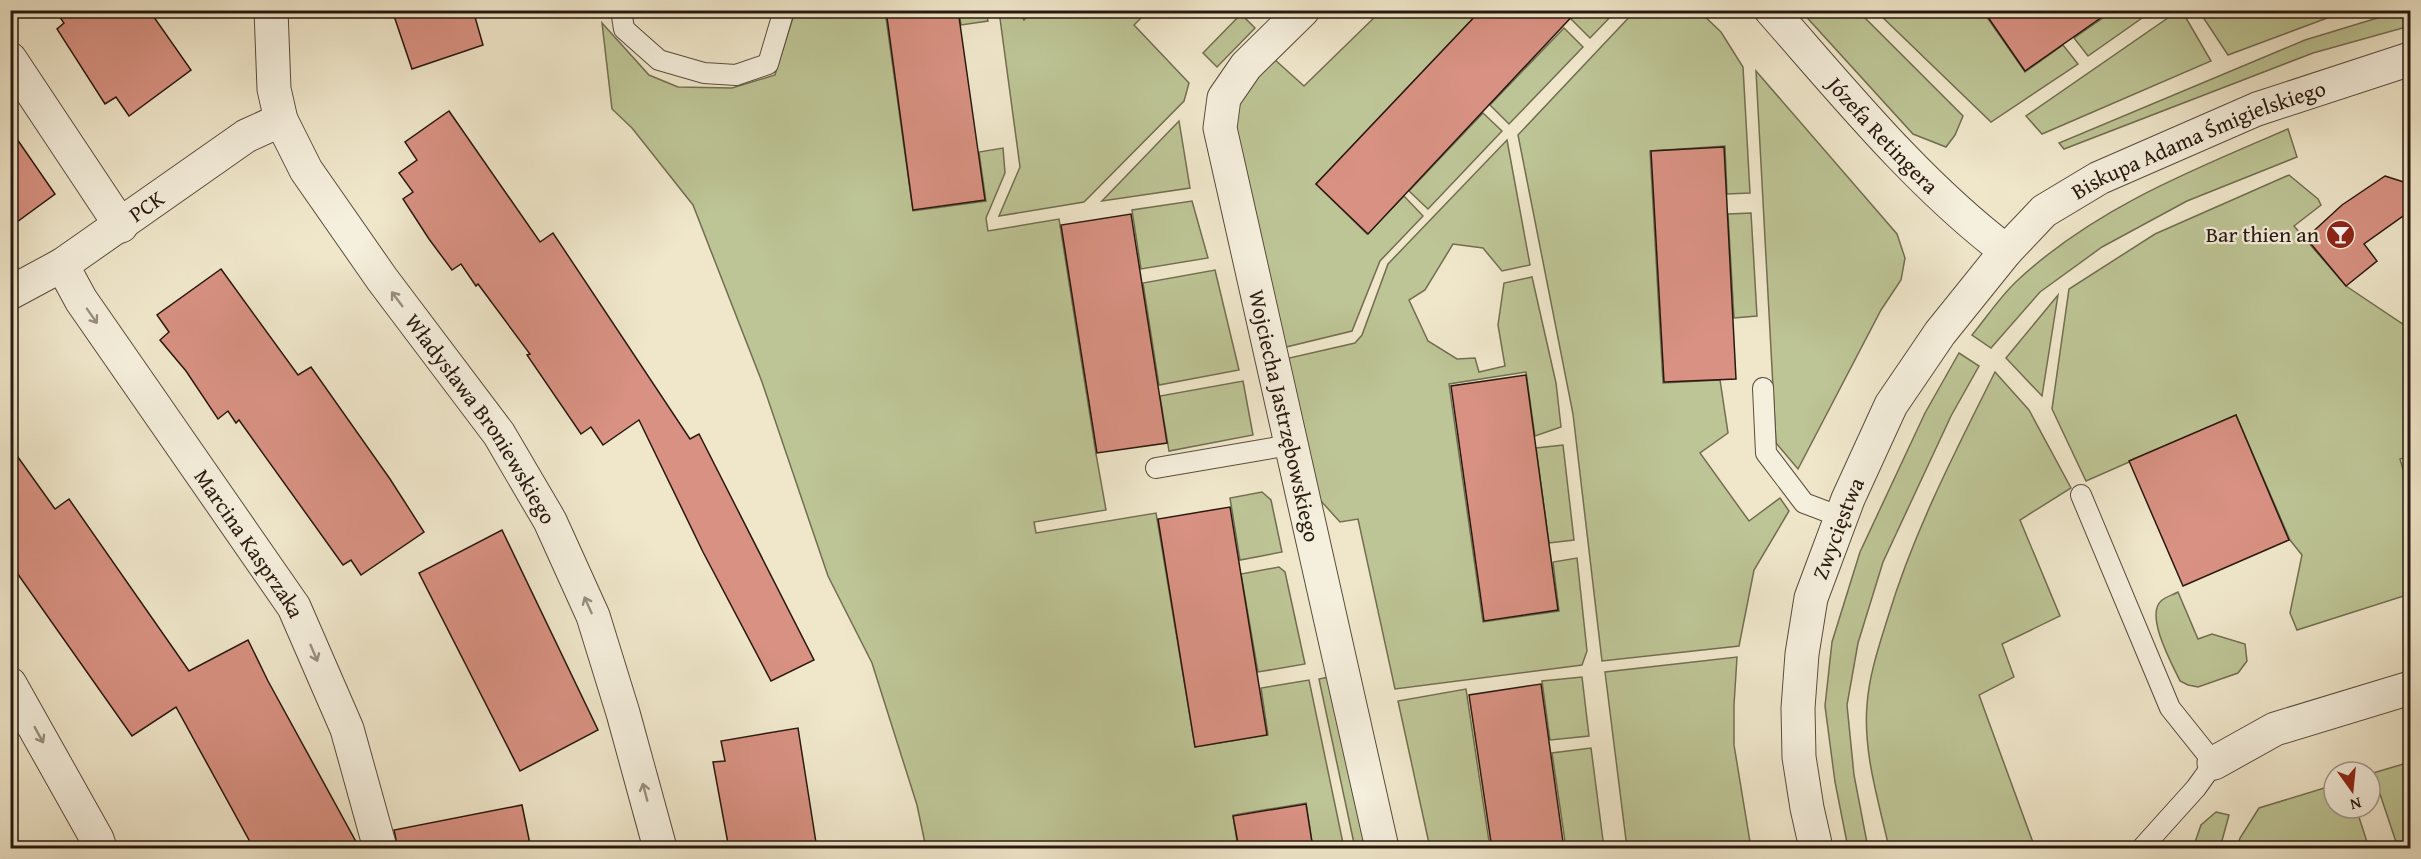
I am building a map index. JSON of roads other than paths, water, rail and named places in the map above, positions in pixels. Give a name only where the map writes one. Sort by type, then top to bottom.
[{"type":"street","name":"Władysława Broniewskiego","points":[[271,10],[274,89],[282,120],[306,170],[382,279],[499,434],[550,521],[593,616],[623,713],[660,849]]},
{"type":"street","name":"Wojciecha Jastrzębowskiego","points":[[1304,10],[1246,66],[1224,98],[1220,128],[1382,849]]},
{"type":"street","name":"Józefa Retingera","points":[[1771,10],[1887,141],[1970,221],[2006,251]]},
{"type":"street","points":[[10,59],[121,226]]},
{"type":"street","name":"Biskupa Adama Śmigielskiego","points":[[2006,251],[2044,211],[2099,178],[2257,109],[2410,59]]},
{"type":"street","name":"PCK","points":[[10,294],[62,266],[246,136],[282,120]]},
{"type":"street","name":"Zwycięstwa","points":[[1816,849],[1799,758],[1798,708],[1802,654],[1811,598],[1841,517],[1892,405],[1940,333],[2006,251]]},
{"type":"street","name":"Marcina Kasprzaka","points":[[62,266],[81,300],[294,607],[347,729],[380,849]]},
{"type":"street","points":[[10,684],[100,849]]},
{"type":"street","points":[[2214,763],[2275,729],[2410,688]]},
{"type":"lane","points":[[621,10],[624,29],[659,60],[704,73],[736,75],[768,64],[784,10]]},
{"type":"lane","points":[[1763,388],[1766,453],[1804,503],[1841,517]]},
{"type":"lane","points":[[1156,468],[1290,445]]},
{"type":"lane","points":[[2081,495],[2170,708],[2214,763],[2196,788],[2142,849]]},
{"type":"place","name":"Bar thien an","points":[[2340,234]]}]
